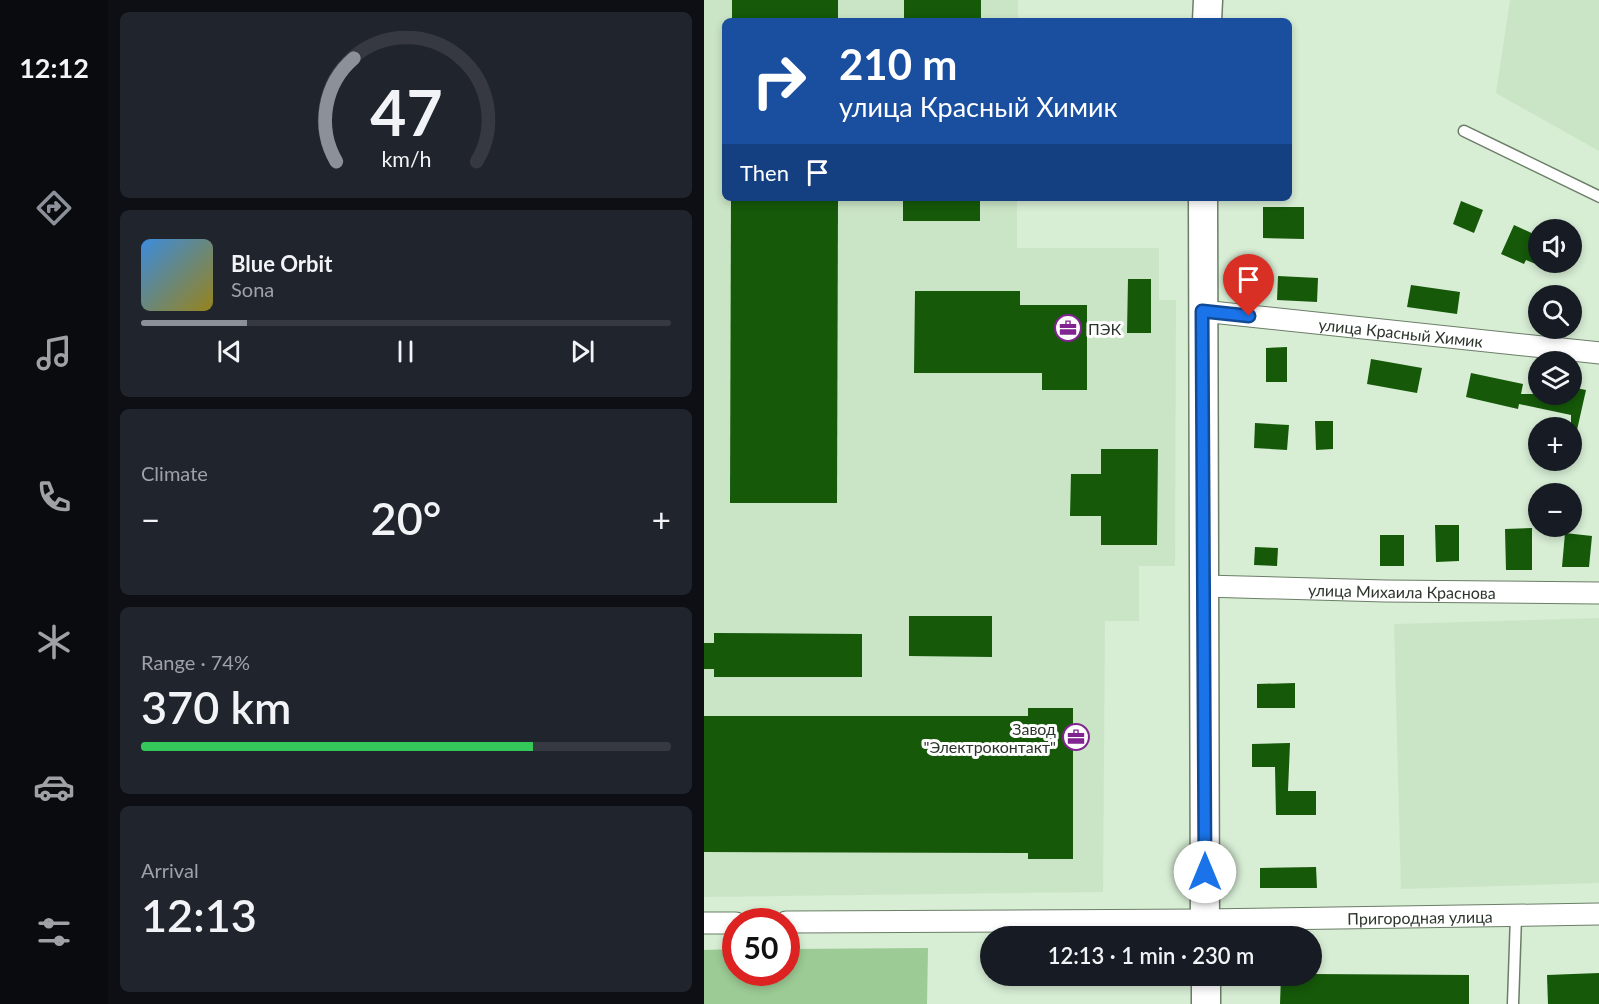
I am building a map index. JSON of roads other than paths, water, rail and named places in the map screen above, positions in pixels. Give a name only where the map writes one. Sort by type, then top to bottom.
[{"type":"main road","points":[[1207,18],[1208,0]]},
{"type":"main road","points":[[1203,201],[1205,926]]},
{"type":"main road","points":[[1206,986],[1206,1004]]},
{"type":"street","name":"улица Красный Химик","points":[[1202,311],[1600,353]]},
{"type":"street","name":"улица Михаила Краснова","points":[[1204,586],[1385,591],[1600,592]]},
{"type":"street","name":"Пригородная улица","points":[[1253,926],[1516,915],[1600,914]]},
{"type":"street","name":"Пригородная улица","points":[[800,922],[1065,926]]},
{"type":"street","points":[[704,923],[722,923]]},
{"type":"lane","points":[[1464,131],[1600,197]]},
{"type":"lane","points":[[1513,1004],[1516,915]]},
{"type":"place","name":"ПЭК","points":[[1068,328]]},
{"type":"place","name":"Завод \"Электроконтакт\"","points":[[1076,737]]}]
